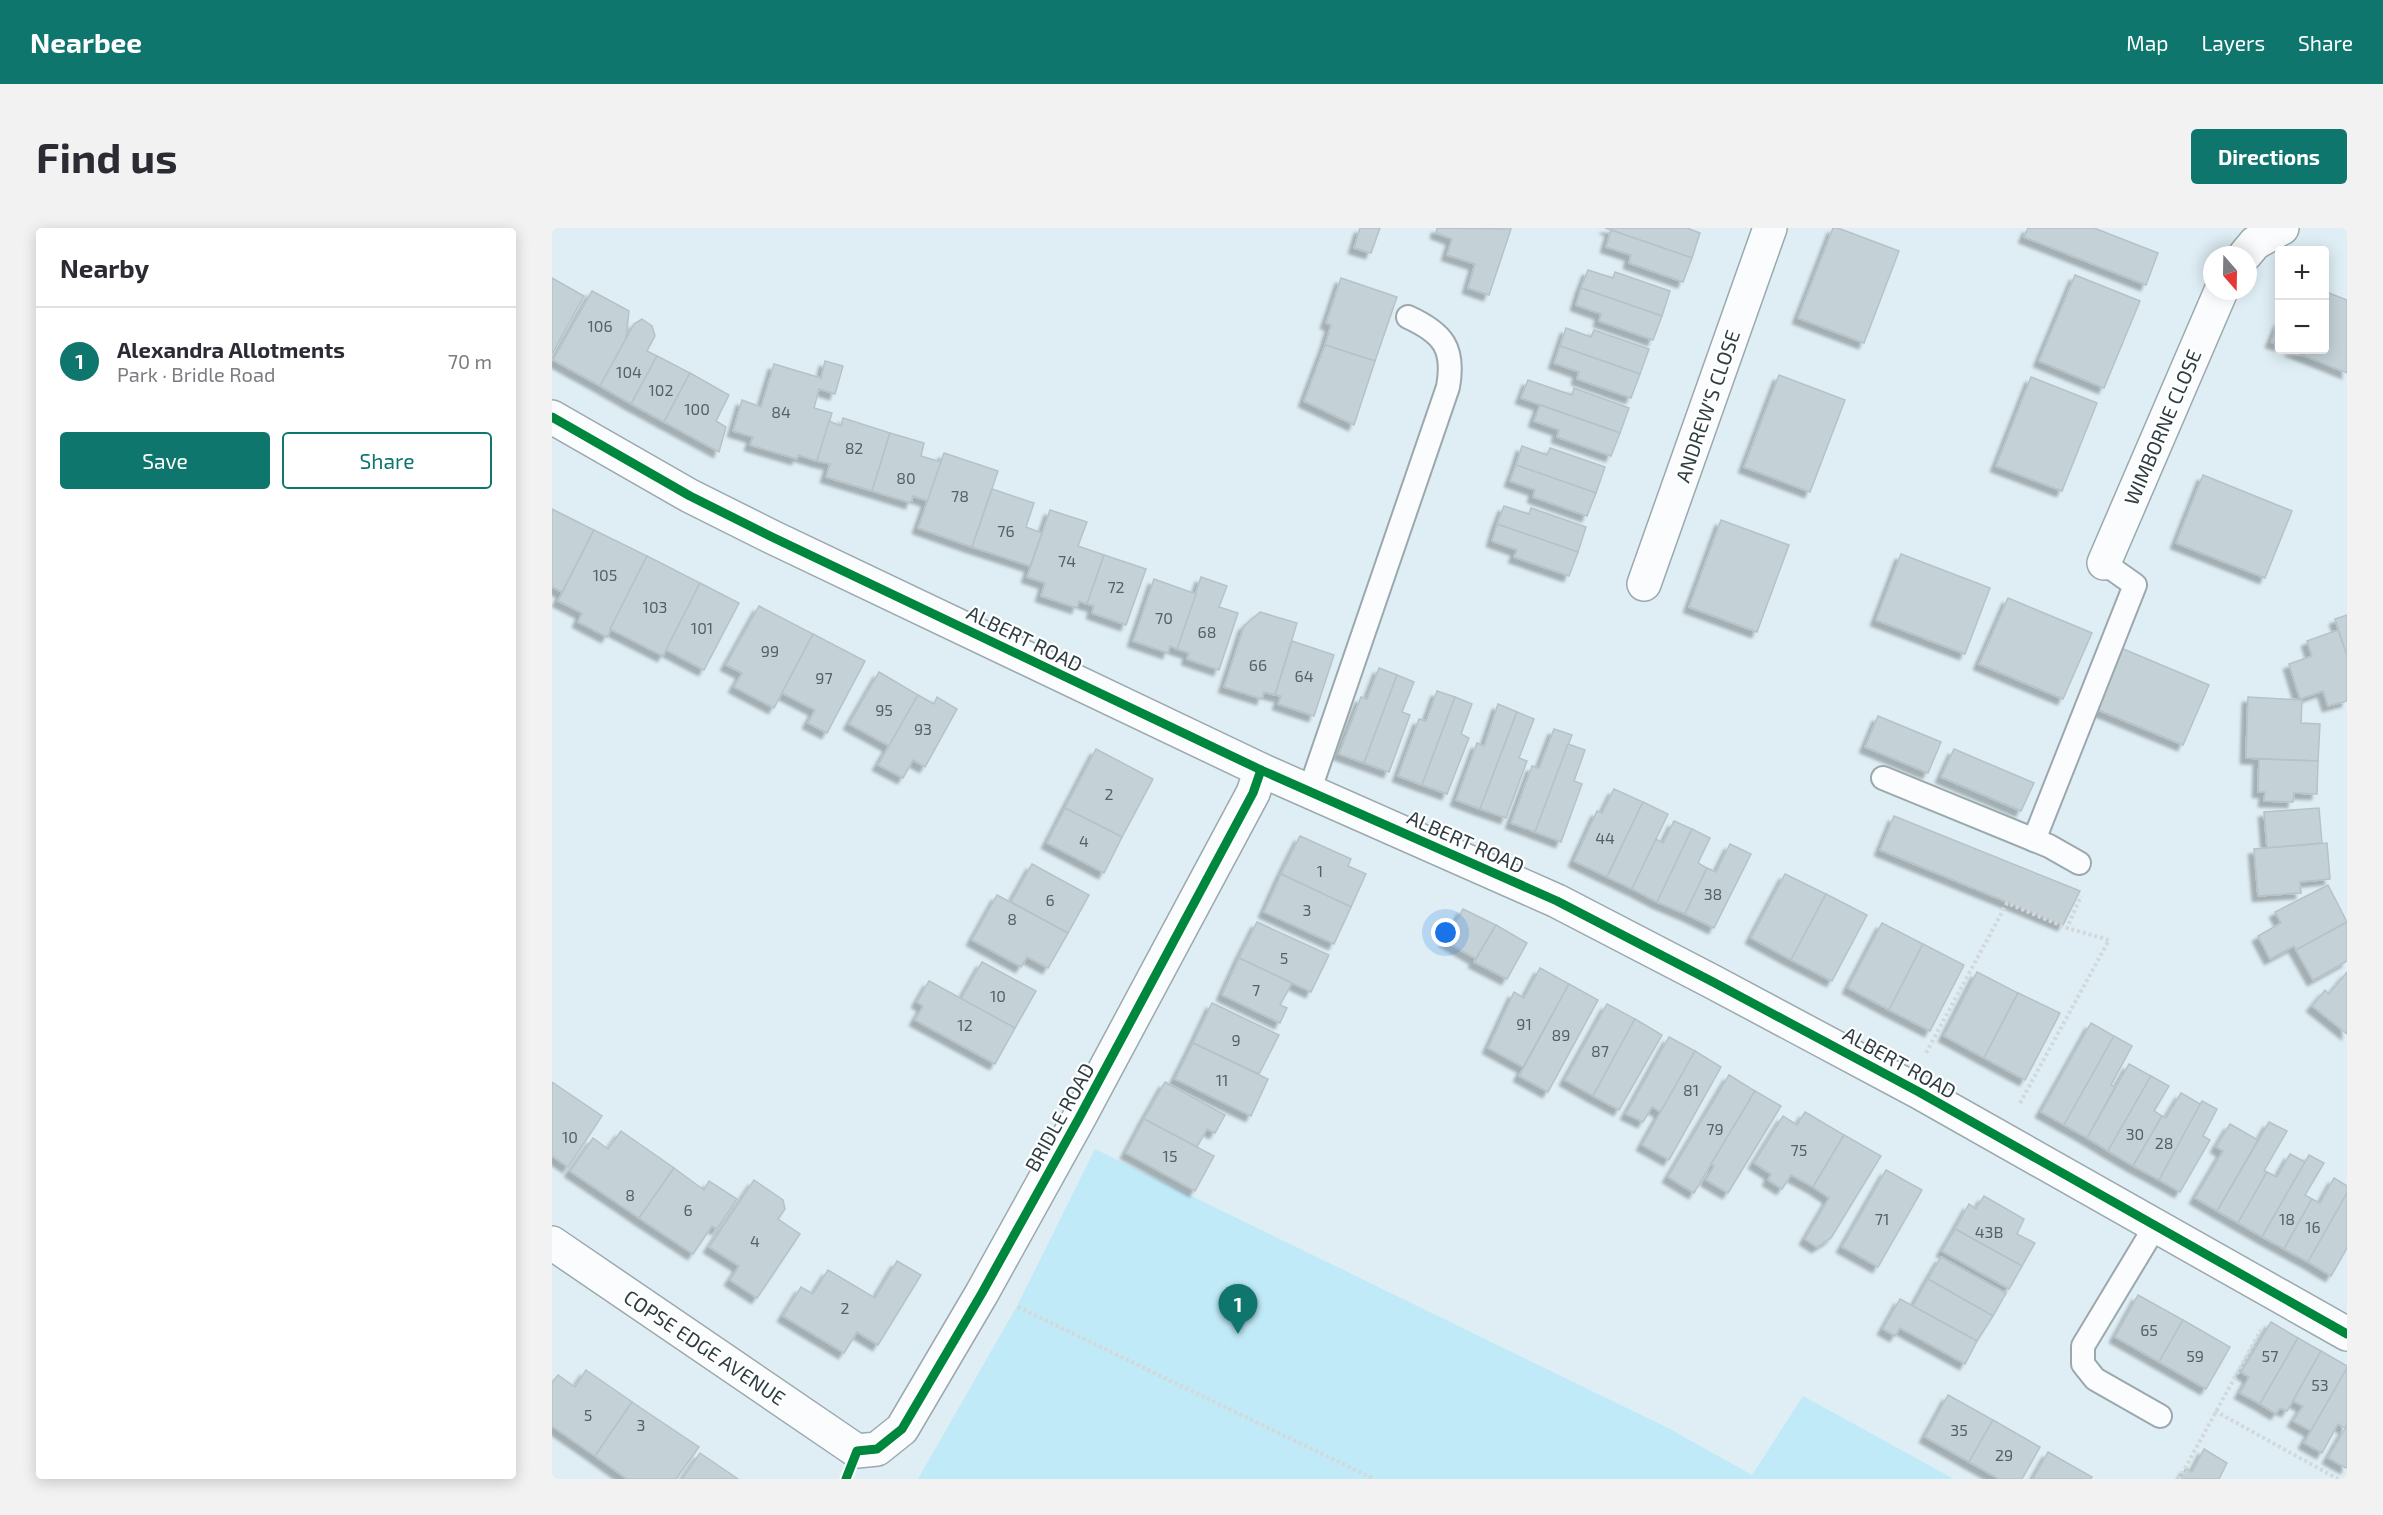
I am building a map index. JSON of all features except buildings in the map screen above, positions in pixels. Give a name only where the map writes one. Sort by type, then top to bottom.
[{"type":"street","name":"ANDREW'S CLOSE","points":[[1644,584],[1770,228]]},
{"type":"street","points":[[2252,246],[2282,228]]},
{"type":"street","name":"WIMBORNE CLOSE","points":[[2104,563],[2217,300]]},
{"type":"street","name":"ALBERT ROAD","points":[[552,417],[690,496],[772,537],[1261,770],[1557,901],[1908,1086],[2347,1334]]},
{"type":"street","name":"BRIDLE ROAD","points":[[857,1451],[877,1449],[902,1429],[982,1293],[1085,1108],[1253,793],[1261,770]]},
{"type":"street","name":"COPSE EDGE AVENUE","points":[[552,1243],[857,1451]]},
{"type":"lane","points":[[1310,792],[1449,387],[1451,372],[1449,351],[1426,325],[1408,317]]},
{"type":"lane","points":[[2034,840],[2135,585],[2104,563]]},
{"type":"lane","points":[[1883,778],[2034,840],[2079,862]]},
{"type":"lane","points":[[2156,1225],[2083,1346],[2083,1364],[2095,1379],[2160,1416]]},
{"type":"path","points":[[2067,928],[2082,892],[2079,862]]},
{"type":"path","points":[[1908,1086],[2007,903],[2067,928],[2109,940],[2001,1138]]},
{"type":"path","points":[[982,1293],[1028,1311],[1374,1479]]},
{"type":"path","points":[[2179,1479],[2280,1297]]},
{"type":"path","points":[[2215,1411],[2338,1479]]},
{"type":"shaded area","points":[[1095,1149],[1670,1429],[1752,1475],[1803,1396],[1954,1479],[918,1479],[1017,1306]]},
{"type":"cycle path","points":[[552,417],[690,496],[772,537],[1261,770],[1557,901],[1919,1092],[2347,1334]]},
{"type":"cycle path","points":[[846,1479],[857,1451],[877,1449],[902,1429],[982,1293],[1079,1118],[1253,793],[1261,770]]},
{"type":"place","name":"Alexandra Allotments","points":[[1238,1334]]}]
